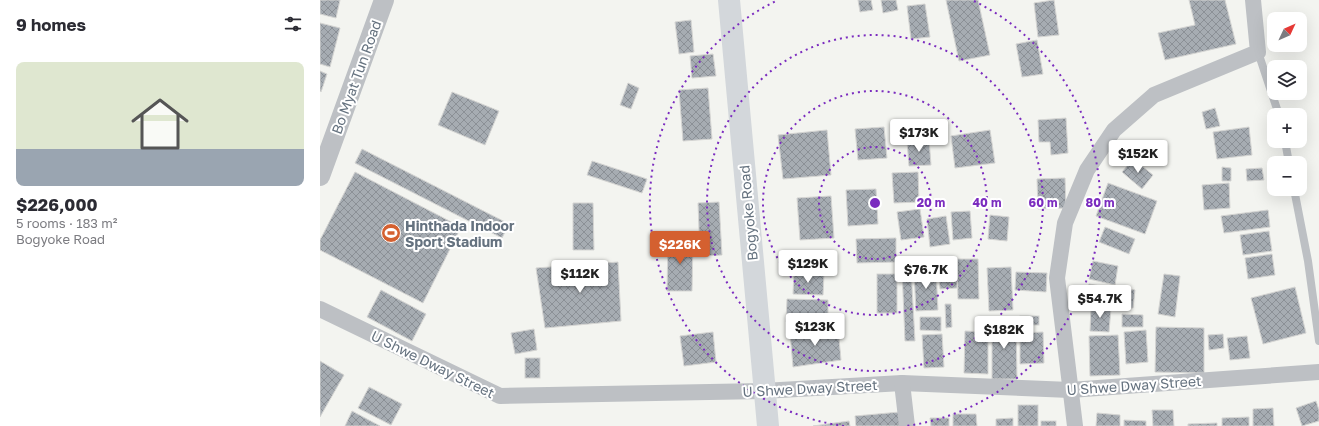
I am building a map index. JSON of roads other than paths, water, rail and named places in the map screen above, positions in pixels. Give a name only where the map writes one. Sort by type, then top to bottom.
[{"type":"main road","name":"Bogyoke Road","points":[[729,0],[763,391],[768,426]]},
{"type":"street","name":"Bo Myat Tun Road","points":[[320,176],[384,0]]},
{"type":"street","points":[[1075,426],[1057,278],[1065,223],[1087,170],[1114,130],[1154,95],[1258,52],[1253,0]]},
{"type":"street","name":"U Shwe Dway Street","points":[[320,309],[500,396],[763,391],[902,383],[1070,390],[1319,372]]},
{"type":"street","points":[[902,383],[907,426]]},
{"type":"lane","points":[[1258,52],[1277,108]]},
{"type":"lane","points":[[1295,196],[1308,261],[1319,341]]},
{"type":"place","name":"Hinthada Indoor Sport Stadium","points":[[391,233]]}]
